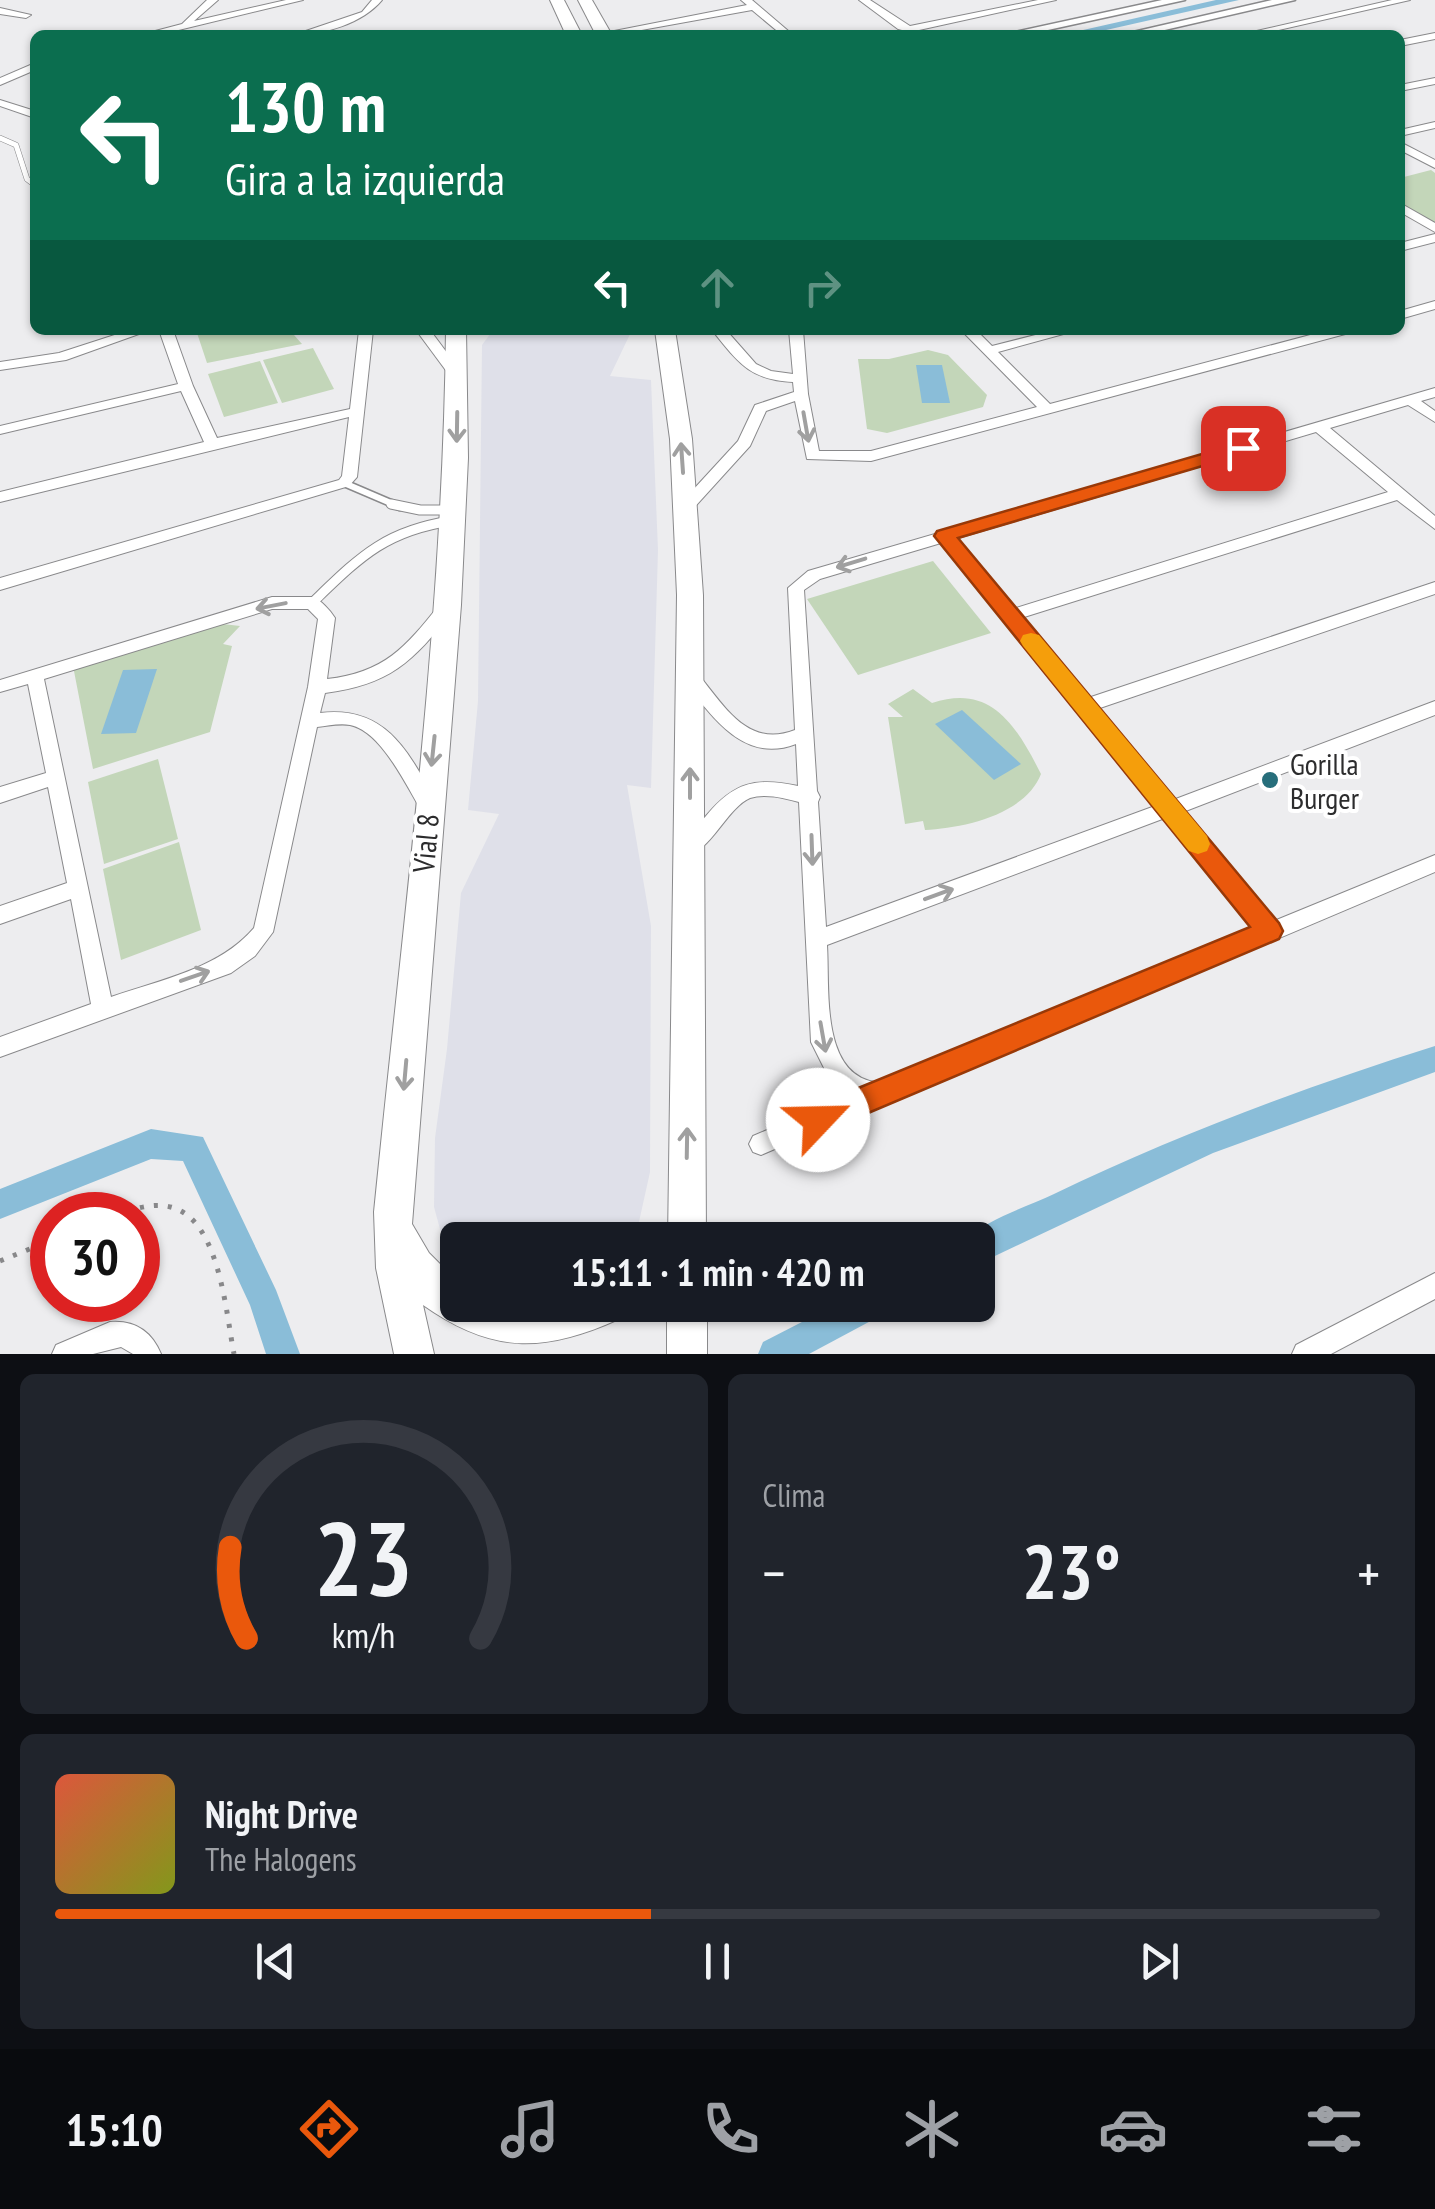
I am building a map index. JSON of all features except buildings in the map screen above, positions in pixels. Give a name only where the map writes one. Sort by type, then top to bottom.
[{"type":"main road","points":[[556,0],[571,30]]},
{"type":"main road","points":[[586,0],[602,30]]},
{"type":"main road","name":"Vial 8","points":[[414,1354],[396,1268],[393,1212],[448,605],[454,515],[456,335]]},
{"type":"main road","points":[[666,335],[686,506],[690,678],[687,1222]]},
{"type":"main road","points":[[678,1222],[687,1201]]},
{"type":"main road","points":[[393,1212],[404,1248],[423,1280],[440,1293]]},
{"type":"main road","points":[[500,1322],[514,1326],[557,1322]]},
{"type":"main road","points":[[687,1322],[687,1354]]},
{"type":"street","points":[[181,27],[213,0]]},
{"type":"street","points":[[168,30],[298,0]]},
{"type":"street","points":[[315,30],[365,14],[378,0]]},
{"type":"street","points":[[864,0],[901,27],[910,28],[1051,0]]},
{"type":"street","points":[[1031,30],[1179,0]]},
{"type":"street","points":[[1149,30],[1288,0]]},
{"type":"street","points":[[1267,30],[1404,0]]},
{"type":"street","points":[[623,30],[749,4],[782,30]]},
{"type":"street","points":[[0,11],[26,16]]},
{"type":"street","points":[[1405,42],[1435,36]]},
{"type":"street","points":[[0,82],[30,68]]},
{"type":"street","points":[[1405,87],[1435,81]]},
{"type":"street","points":[[0,103],[30,114]]},
{"type":"street","points":[[1405,132],[1435,125]]},
{"type":"street","points":[[1405,148],[1435,166]]},
{"type":"street","points":[[1405,209],[1435,228]]},
{"type":"street","points":[[1405,245],[1435,238]]},
{"type":"street","points":[[1405,314],[1435,306]]},
{"type":"street","points":[[0,366],[61,357],[128,335]]},
{"type":"street","points":[[168,335],[212,444]]},
{"type":"street","points":[[0,584],[344,483],[349,477],[365,335]]},
{"type":"street","points":[[427,335],[456,373]]},
{"type":"street","points":[[724,335],[751,371],[800,386]]},
{"type":"street","points":[[796,335],[812,456],[871,456],[1326,335]]},
{"type":"street","points":[[973,335],[1048,410]]},
{"type":"street","points":[[988,351],[1051,335]]},
{"type":"street","points":[[0,430],[186,386]]},
{"type":"street","points":[[686,506],[745,443],[760,408],[800,386]]},
{"type":"street","points":[[874,1095],[842,1082],[822,1042],[798,583],[814,574],[1435,392]]},
{"type":"street","points":[[1410,400],[1435,418]]},
{"type":"street","points":[[0,497],[354,412]]},
{"type":"street","points":[[1318,426],[1435,524]]},
{"type":"street","points":[[1010,616],[1398,494]]},
{"type":"street","points":[[944,536],[1270,931]]},
{"type":"street","points":[[1084,706],[1435,588]]},
{"type":"street","points":[[0,686],[272,603],[312,603],[326,618],[317,687],[263,932],[248,950],[224,966],[0,1047]]},
{"type":"street","points":[[317,687],[355,684],[390,669],[412,652],[448,605]]},
{"type":"street","points":[[35,676],[103,1008]]},
{"type":"street","points":[[690,678],[739,732],[758,744],[776,744],[806,733]]},
{"type":"street","points":[[815,940],[1435,708]]},
{"type":"street","points":[[309,722],[346,718],[366,722],[380,735],[428,805]]},
{"type":"street","points":[[0,795],[56,777]]},
{"type":"street","points":[[690,847],[744,790],[765,786],[811,797]]},
{"type":"street","points":[[761,1144],[1435,863]]},
{"type":"street","points":[[0,916],[78,888]]},
{"type":"street","points":[[1305,1354],[1435,1284]]},
{"type":"street","points":[[65,1354],[125,1332],[135,1336],[148,1354]]},
{"type":"lane","points":[[0,138],[16,145],[30,181]]},
{"type":"lane","points":[[344,483],[390,507],[454,515]]},
{"type":"lane","points":[[312,603],[350,562],[388,534],[454,515]]},
{"type":"path","points":[[160,1204],[186,1211],[201,1227],[234,1354]]},
{"type":"path","points":[[0,1262],[30,1249]]},
{"type":"shaded area","points":[[489,335],[630,335],[610,376],[651,380],[658,550],[651,788],[627,785],[651,926],[650,1172],[639,1222],[440,1222],[440,1229],[434,1207],[435,1138],[461,893],[499,814],[468,810],[478,701],[482,345]]},
{"type":"green space","points":[[1431,170],[1435,173],[1435,225],[1405,206],[1405,177]]},
{"type":"green space","points":[[198,335],[294,335],[302,344],[207,363]]},
{"type":"green space","points":[[313,348],[334,389],[282,403],[263,360]]},
{"type":"green space","points":[[928,350],[948,355],[987,395],[983,407],[887,433],[867,429],[858,359],[889,359]]},
{"type":"green space","points":[[260,361],[278,403],[224,417],[208,374]]},
{"type":"green space","points":[[933,561],[991,633],[858,675],[807,599]]},
{"type":"green space","points":[[214,623],[240,626],[223,644],[232,646],[210,732],[93,769],[73,666]]},
{"type":"green space","points":[[913,689],[932,703],[970,699],[999,713],[1022,739],[1041,774],[1033,788],[1007,809],[974,822],[925,830],[923,821],[905,824],[888,717],[903,717],[888,704]]},
{"type":"green space","points":[[158,759],[178,839],[104,864],[88,782]]},
{"type":"green space","points":[[179,842],[201,930],[121,960],[103,869]]},
{"type":"water","points":[[916,365],[942,365],[950,403],[922,403]]},
{"type":"water","points":[[157,669],[136,733],[101,734],[123,670]]},
{"type":"water","points":[[962,710],[1021,764],[994,780],[935,724]]},
{"type":"waterway","points":[[1091,30],[1233,0]]},
{"type":"waterway","points":[[995,1240],[1202,1143],[1317,1098],[1435,1059]]},
{"type":"waterway","points":[[0,1204],[151,1144],[192,1147],[265,1301],[283,1354]]},
{"type":"waterway","points":[[775,1354],[836,1322]]},
{"type":"slow traffic","points":[[1031,641],[1198,844]]},
{"type":"place","name":"Gorilla Burger","points":[[1270,780]]},
{"type":"route","points":[[818,1120],[1270,931],[944,536],[1243,448]]}]
